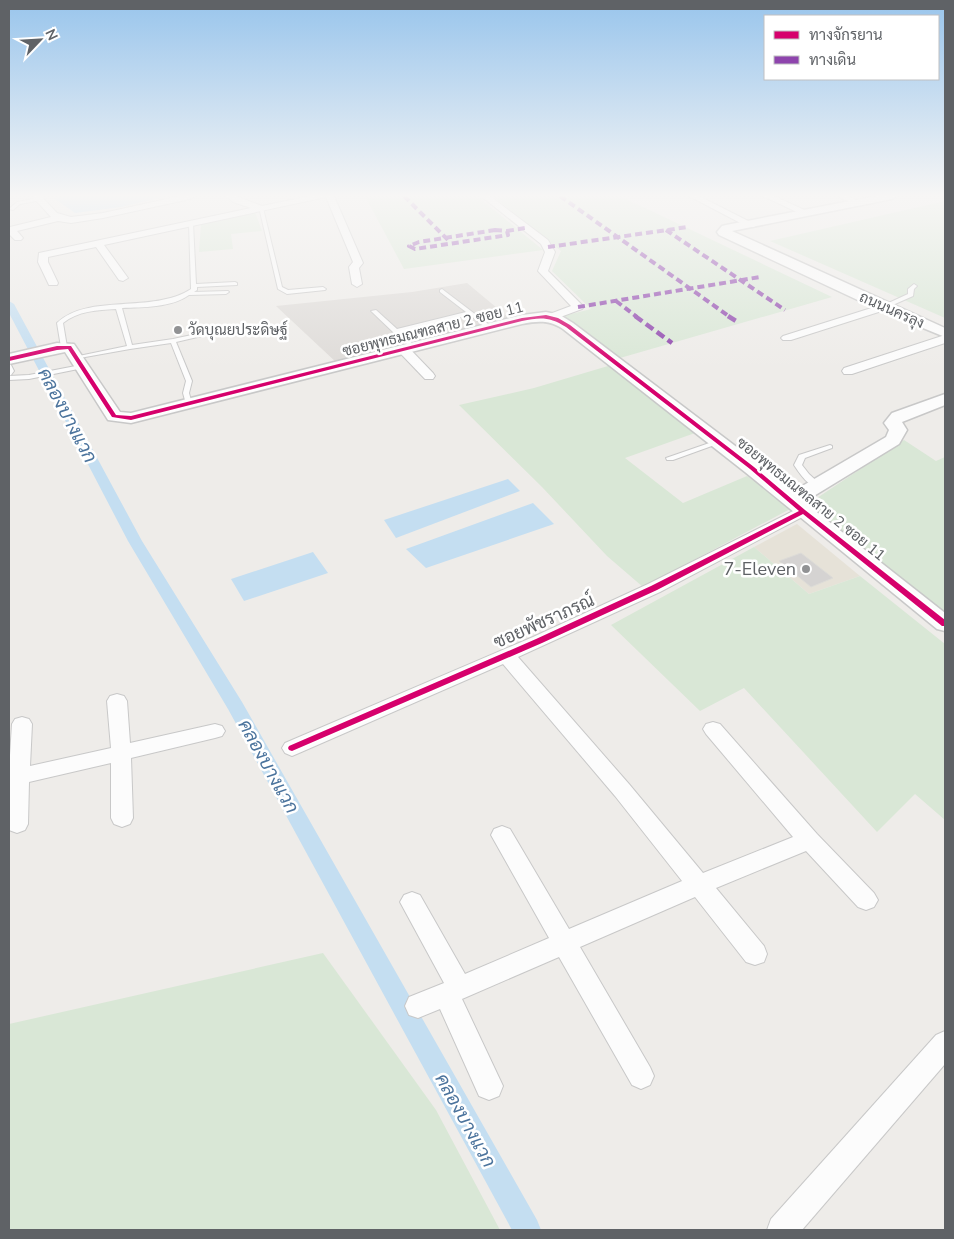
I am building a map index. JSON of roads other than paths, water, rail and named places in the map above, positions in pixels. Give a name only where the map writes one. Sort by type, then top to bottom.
[{"type":"street","points":[[48,254],[43,255],[43,262],[53,283]]},
{"type":"street","points":[[106,254],[123,278]]},
{"type":"street","points":[[354,254],[358,263],[354,267],[357,284]]},
{"type":"street","points":[[549,254],[543,271],[578,307],[551,318]]},
{"type":"street","name":"ถนนนครลุง","points":[[770,254],[945,334]]},
{"type":"street","points":[[787,338],[884,307]]},
{"type":"street","name":"ซอยพุทธมณฑลสาย 2 ซอย 11","points":[[71,360],[114,416],[131,418],[490,328],[534,318],[551,318],[568,326],[718,442],[945,624]]},
{"type":"street","points":[[848,371],[945,339]]},
{"type":"street","points":[[409,349],[429,376]]},
{"type":"street","points":[[16,358],[45,350],[71,360]]},
{"type":"street","points":[[797,506],[818,486],[893,440],[898,430],[893,423],[898,416],[945,399]]},
{"type":"street","name":"ซอยพัชราภรณ์","points":[[292,748],[654,588],[797,506]]},
{"type":"street","points":[[505,655],[622,790],[755,954]]},
{"type":"street","points":[[117,701],[121,753],[122,818]]},
{"type":"street","points":[[17,824],[14,778],[22,724]]},
{"type":"street","points":[[712,729],[809,840],[866,900]]},
{"type":"street","points":[[14,778],[215,731]]},
{"type":"street","points":[[502,835],[641,1076]]},
{"type":"street","points":[[418,1006],[698,885],[809,840]]},
{"type":"street","points":[[412,902],[453,991],[489,1086]]},
{"type":"street","points":[[782,1230],[945,1044]]},
{"type":"lane","points":[[190,294],[194,290],[192,254]]},
{"type":"lane","points":[[272,254],[280,288],[287,292],[323,289]]},
{"type":"lane","points":[[194,286],[235,284]]},
{"type":"lane","points":[[884,307],[911,295],[910,289],[914,286]]},
{"type":"lane","points":[[442,291],[490,328]]},
{"type":"lane","points":[[71,360],[60,323],[62,319],[76,313],[174,300],[190,294],[226,292]]},
{"type":"lane","points":[[119,308],[130,348]]},
{"type":"lane","points":[[374,311],[395,331],[409,349]]},
{"type":"lane","points":[[395,331],[471,314]]},
{"type":"lane","points":[[9,366],[11,370],[9,376],[42,375],[71,360],[229,329]]},
{"type":"lane","points":[[173,341],[189,381],[186,393],[189,404]]},
{"type":"lane","points":[[670,458],[718,442]]},
{"type":"lane","points":[[818,486],[806,476],[798,465],[802,457],[830,447]]},
{"type":"water","points":[[508,479],[520,491],[396,538],[384,520]]},
{"type":"water","points":[[533,503],[554,524],[426,568],[406,549]]},
{"type":"water","points":[[313,552],[328,573],[244,601],[231,579]]},
{"type":"waterway","name":"คลองบางแวก","points":[[9,304],[135,541],[236,707],[527,1230]]},
{"type":"place","name":"วัดบุณยประดิษฐ์","points":[[178,330]]},
{"type":"place","name":"7-Eleven","points":[[806,569]]}]
